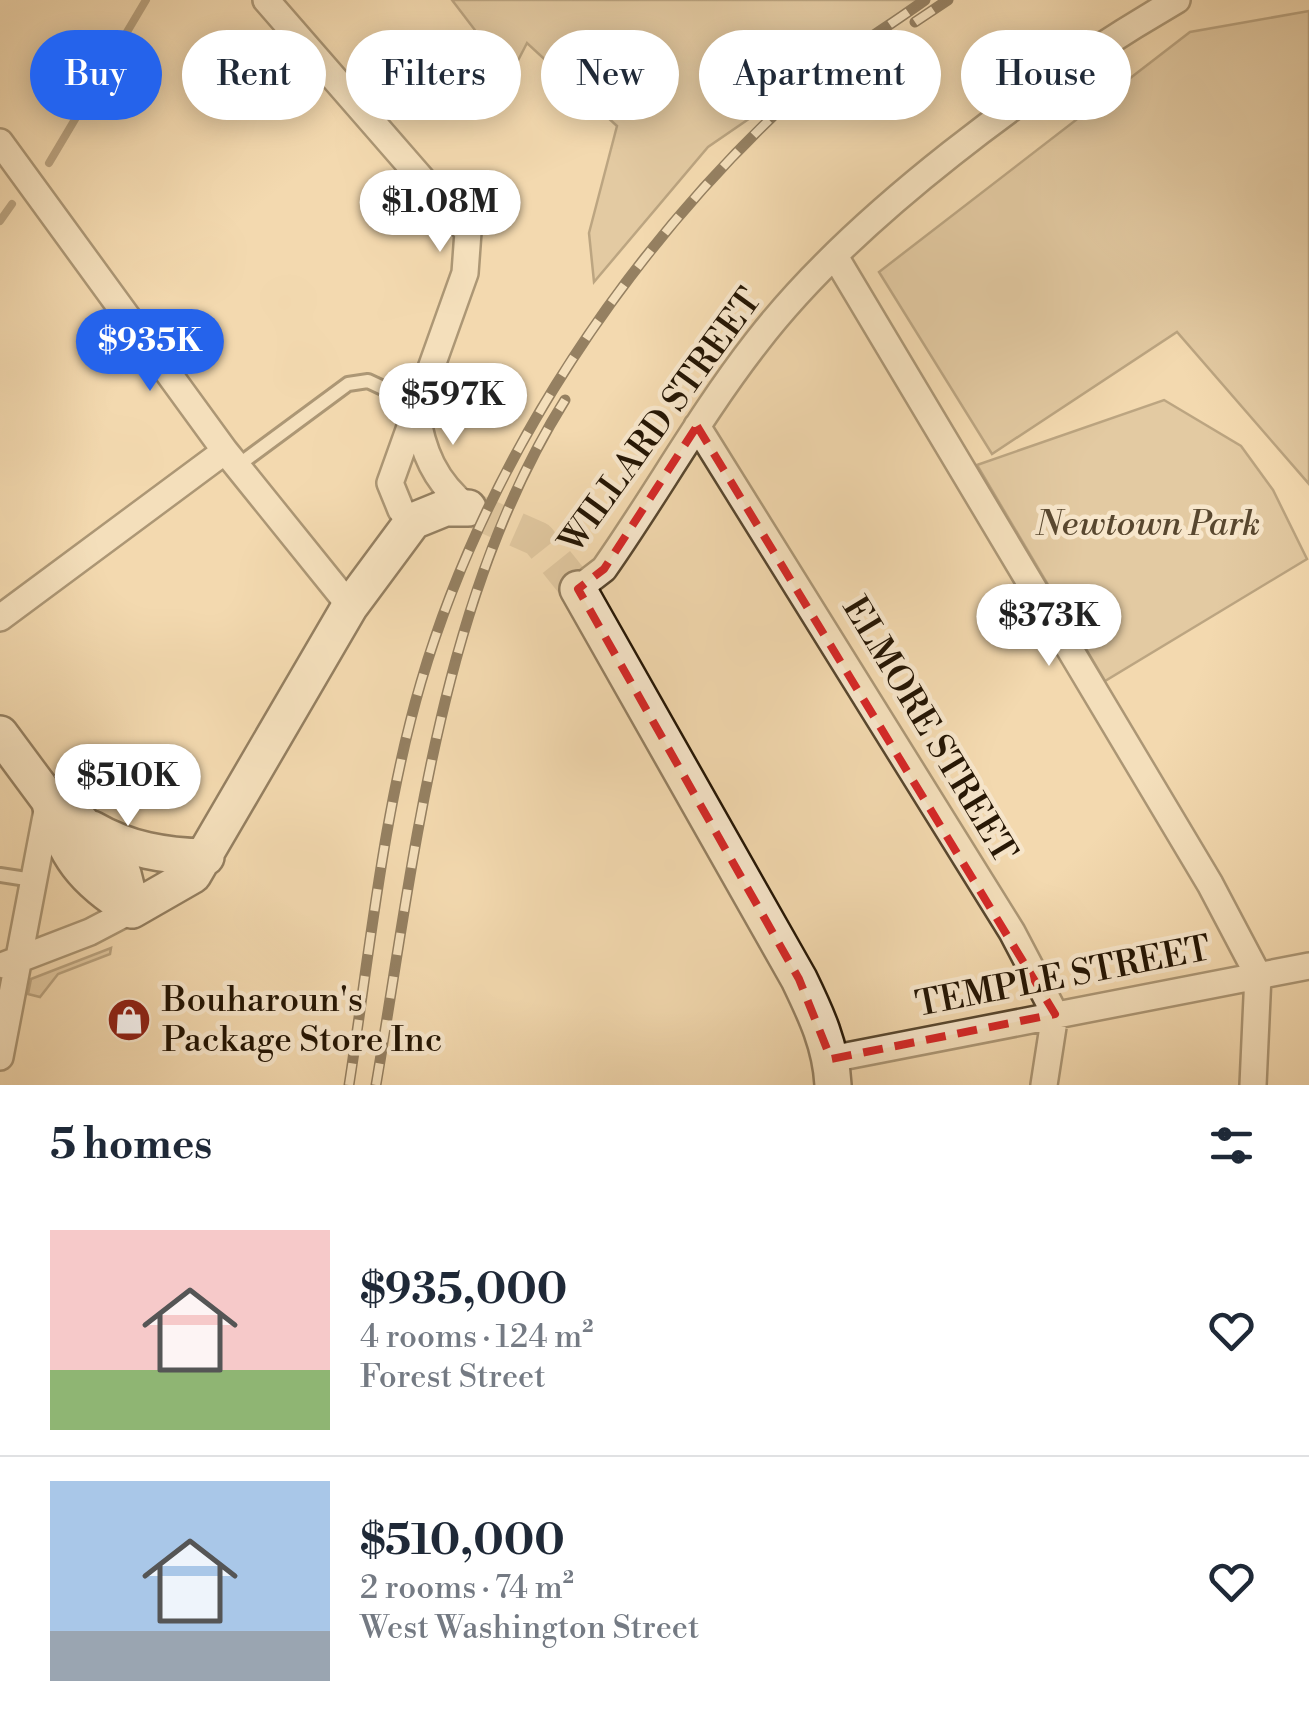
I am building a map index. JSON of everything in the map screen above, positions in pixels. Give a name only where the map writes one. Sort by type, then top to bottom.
[{"type":"street","points":[[266,0],[468,232],[465,273],[390,483],[401,510],[413,521]]},
{"type":"street","name":"WILLARD STREET","points":[[578,589],[604,569],[757,340],[836,258],[881,214],[984,130],[1177,0]]},
{"type":"street","points":[[0,142],[10,170],[350,606]]},
{"type":"street","points":[[836,258],[1210,884],[1258,975],[1254,1085]]},
{"type":"street","points":[[416,403],[428,458],[446,490],[468,508]]},
{"type":"street","name":"ELMORE STREET","points":[[697,426],[1002,915],[1055,1014]]},
{"type":"street","points":[[0,618],[231,458]]},
{"type":"street","points":[[8,964],[90,932],[193,875],[350,606],[413,521],[445,508],[468,508]]},
{"type":"street","points":[[578,589],[799,979],[832,1072]]},
{"type":"street","points":[[0,734],[48,800],[59,839],[95,888],[132,910]]},
{"type":"street","points":[[48,800],[119,844],[169,856],[206,857]]},
{"type":"street","points":[[0,1057],[8,964],[32,880],[48,800]]},
{"type":"street","points":[[81,822],[123,874],[132,910]]},
{"type":"street","name":"TEMPLE STREET","points":[[832,1072],[1055,1014],[1309,966]]},
{"type":"street","points":[[1044,1085],[1055,1014]]},
{"type":"lane","points":[[231,458],[348,384],[368,380],[416,403]]},
{"type":"lane","points":[[0,875],[32,880]]},
{"type":"highlighted area","points":[[697,426],[1055,1014],[831,1059],[799,979],[578,589],[604,569]]},
{"type":"green space","points":[[452,0],[922,0],[878,30],[699,30],[699,120],[747,120],[708,147],[594,282],[589,233],[617,126],[610,120],[679,120],[679,30],[541,30],[541,56],[527,43],[521,55],[521,30],[475,30]]},
{"type":"green space","points":[[1309,11],[1309,484],[1177,332],[992,454],[879,272],[1076,120],[1131,120],[1131,78],[1190,32]]},
{"type":"green space","name":"Newtown Park","points":[[1164,400],[1241,446],[1273,490],[1307,559],[1105,681],[977,465]]},
{"type":"green space","points":[[111,948],[110,954],[58,974],[40,997],[28,994],[31,979]]},
{"type":"waterway","points":[[49,163],[146,0]]},
{"type":"waterway","points":[[0,221],[12,204]]},
{"type":"tunnel","points":[[468,508],[538,539],[578,589]]},
{"type":"railway","points":[[349,1085],[387,831],[421,682],[449,599],[484,517],[525,437],[623,286],[739,150],[816,77],[925,0]]},
{"type":"railway","points":[[915,22],[948,0]]},
{"type":"railway","points":[[376,1085],[420,821],[460,645],[488,560],[522,478],[565,400]]},
{"type":"place","name":"Bouharoun's Package Store Inc","points":[[129,1020]]}]
